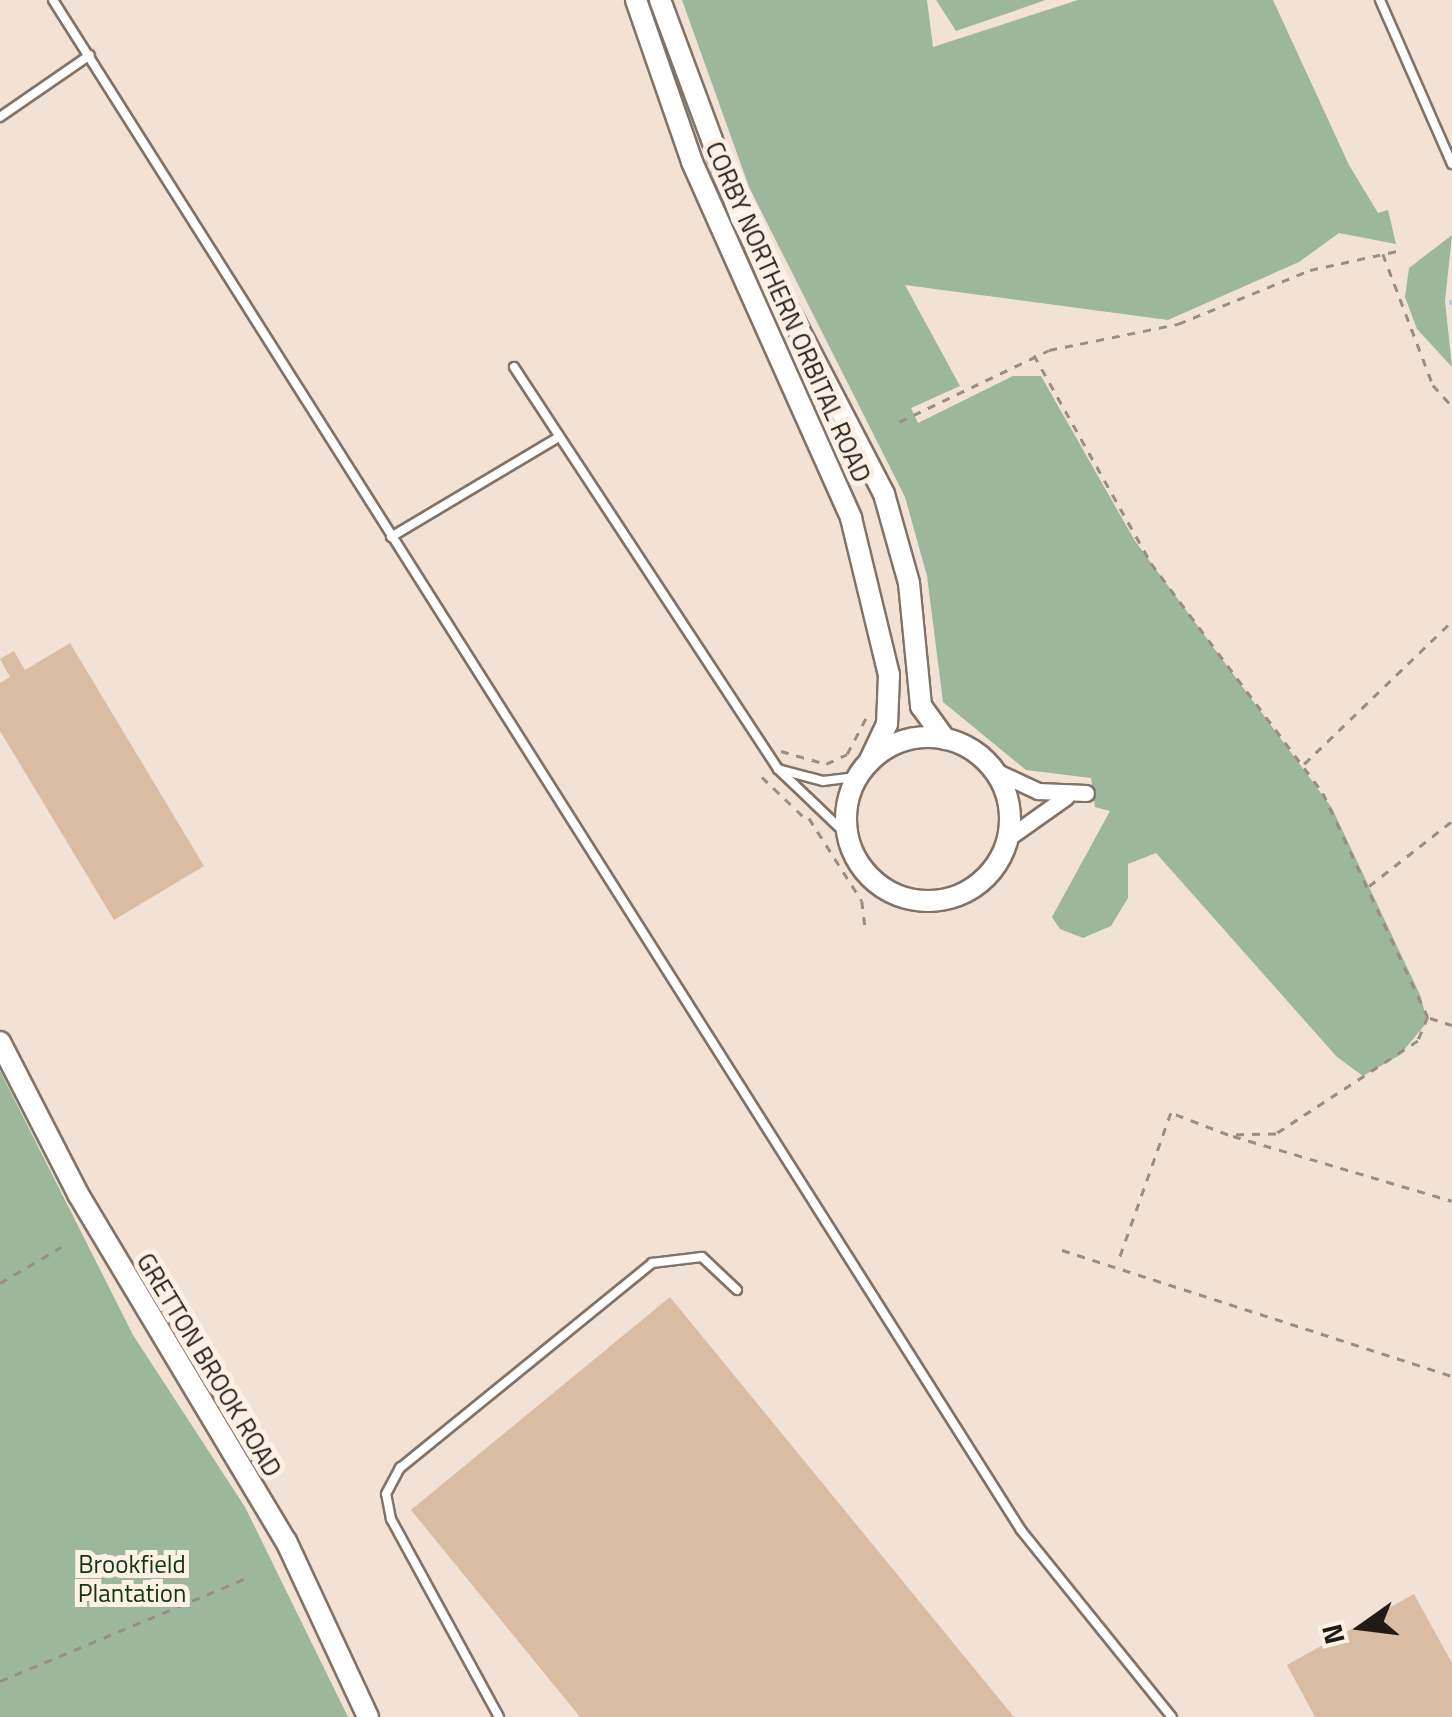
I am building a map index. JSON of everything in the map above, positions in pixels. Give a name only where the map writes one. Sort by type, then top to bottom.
[{"type":"street","name":"CORBY NORTHERN ORBITAL ROAD","points":[[636,0],[692,162],[851,518],[890,675],[887,724],[863,769]]},
{"type":"street","name":"CORBY NORTHERN ORBITAL ROAD","points":[[660,0],[740,218],[884,494],[909,582],[920,706],[945,739]]},
{"type":"street","points":[[917,738],[945,739],[1024,787],[1078,794],[1008,838],[983,880],[938,901],[887,891],[847,835],[863,769],[917,738]]},
{"type":"street","points":[[993,770],[1005,790],[1008,838]]},
{"type":"street","name":"GRETTON BROOK ROAD","points":[[0,1042],[78,1194],[286,1541],[368,1717]]},
{"type":"lane","points":[[53,0],[1021,1530],[1172,1717]]},
{"type":"lane","points":[[1380,0],[1452,164]]},
{"type":"lane","points":[[0,117],[90,56]]},
{"type":"lane","points":[[514,367],[557,438],[778,769],[814,808],[847,835]]},
{"type":"lane","points":[[392,537],[557,438]]},
{"type":"lane","points":[[778,769],[823,781],[863,769]]},
{"type":"lane","points":[[499,1717],[488,1682],[391,1519],[386,1494],[400,1468],[652,1263],[702,1257],[737,1290]]},
{"type":"path","points":[[899,422],[1034,356],[1107,331],[1178,324],[1310,270],[1397,251]]},
{"type":"path","points":[[1384,254],[1433,385],[1452,406]]},
{"type":"path","points":[[1034,356],[1151,563],[1302,766],[1368,886],[1428,1017],[1452,1025]]},
{"type":"path","points":[[1302,766],[1452,622]]},
{"type":"path","points":[[781,750],[820,764],[847,754],[870,706]]},
{"type":"path","points":[[820,764],[823,781]]},
{"type":"path","points":[[762,777],[808,821],[862,901],[865,927]]},
{"type":"path","points":[[808,821],[814,808]]},
{"type":"path","points":[[1368,886],[1452,820]]},
{"type":"path","points":[[1228,1135],[1276,1134],[1418,1041],[1428,1017]]},
{"type":"path","points":[[1118,1263],[1171,1113],[1228,1135],[1452,1202]]},
{"type":"path","points":[[0,1283],[61,1247]]},
{"type":"path","points":[[1062,1250],[1118,1263],[1452,1376]]},
{"type":"path","points":[[0,1681],[251,1576]]},
{"type":"green space","points":[[682,0],[927,0],[933,47],[1078,0],[1273,0],[1349,165],[1378,213],[1388,210],[1396,244],[1339,233],[1299,262],[1168,320],[905,285],[960,386],[911,408],[918,423],[1013,376],[1041,376],[1135,541],[1332,808],[1421,997],[1427,1022],[1400,1055],[1363,1076],[1337,1057],[1156,853],[1128,864],[1128,898],[1111,926],[1083,938],[1060,929],[1052,917],[1110,811],[1095,807],[1091,778],[1026,770],[943,702],[927,576],[905,497],[749,187]]},
{"type":"green space","points":[[936,0],[1046,0],[956,31]]},
{"type":"green space","points":[[1452,235],[1445,301],[1452,367],[1417,329],[1405,297],[1409,268]]},
{"type":"green space","name":"Brookfield Plantation","points":[[0,1071],[133,1335],[245,1507],[348,1717],[0,1717]]},
{"type":"building","points":[[70,643],[204,866],[114,920],[0,731],[0,683],[10,677],[0,659],[14,651],[25,670]]},
{"type":"building","points":[[670,1297],[1014,1717],[580,1717],[411,1510]]},
{"type":"building","points":[[1414,1594],[1452,1663],[1452,1717],[1315,1717],[1287,1665]]}]
